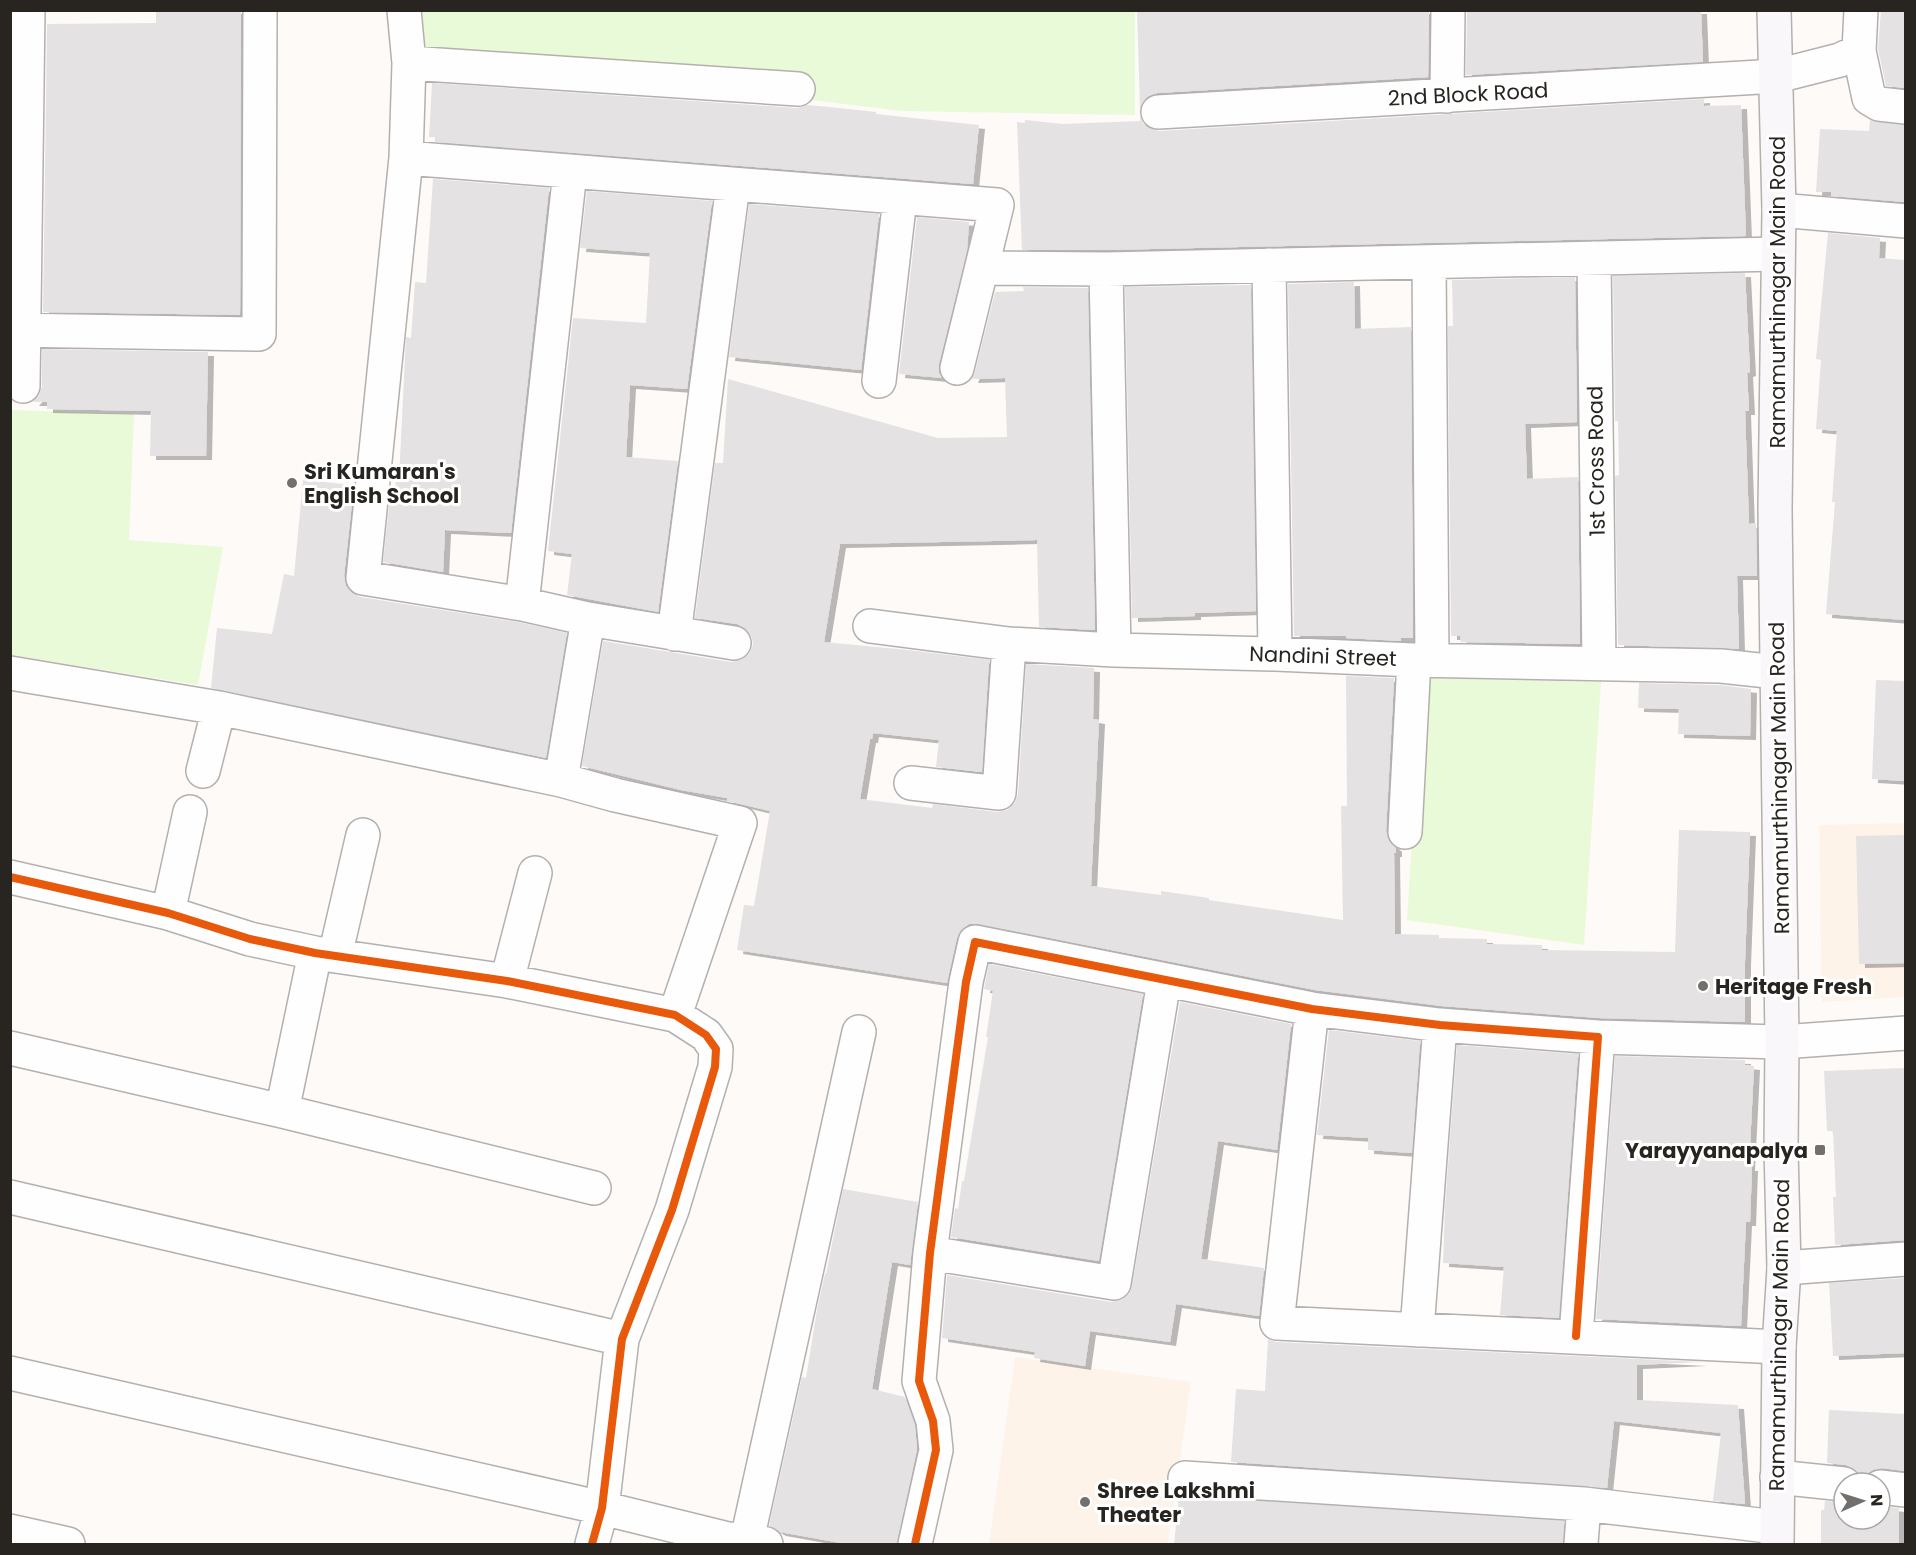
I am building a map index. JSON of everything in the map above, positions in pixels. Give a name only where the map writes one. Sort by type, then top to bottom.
[{"type":"main road","name":"Ramamurthinagar Main Road","points":[[1774,10],[1779,210],[1775,499],[1784,1268],[1779,1347],[1777,1536]]},
{"type":"street","points":[[23,386],[17,330],[28,10]]},
{"type":"street","points":[[17,330],[259,334],[260,10]]},
{"type":"street","points":[[404,10],[409,63],[406,158],[363,578],[522,604],[588,619],[734,643]]},
{"type":"street","points":[[1447,96],[1448,10]]},
{"type":"street","points":[[1861,10],[1859,51],[1869,98],[1879,104],[1905,107]]},
{"type":"street","name":"2nd Block Road","points":[[1158,112],[1777,76],[1840,60],[1859,51]]},
{"type":"street","points":[[409,63],[798,89]]},
{"type":"street","points":[[406,158],[997,205],[957,368]]},
{"type":"street","points":[[522,604],[570,172]]},
{"type":"street","points":[[674,633],[733,185]]},
{"type":"street","points":[[879,381],[900,198]]},
{"type":"street","points":[[1779,210],[1905,220]]},
{"type":"street","points":[[982,268],[1106,269],[1777,254]]},
{"type":"street","name":"1st Cross Road","points":[[1593,258],[1599,663]]},
{"type":"street","points":[[1405,832],[1423,660],[1429,262]]},
{"type":"street","points":[[1269,265],[1275,654]]},
{"type":"street","points":[[1106,269],[1114,650]]},
{"type":"street","points":[[561,780],[588,619]]},
{"type":"street","name":"Nandini Street","points":[[870,626],[1010,644],[1114,650],[1423,660],[1721,666],[1777,672]]},
{"type":"street","points":[[911,783],[999,793],[1010,644]]},
{"type":"street","points":[[10,673],[219,708],[561,780],[615,795],[740,823],[675,1015]]},
{"type":"street","points":[[203,771],[219,708]]},
{"type":"street","points":[[168,913],[190,812]]},
{"type":"street","points":[[282,1112],[325,954],[363,835]]},
{"type":"street","points":[[507,981],[536,873]]},
{"type":"street","points":[[10,878],[168,913],[250,939],[325,954],[507,981],[675,1015],[706,1035],[716,1049],[715,1067],[672,1210],[622,1339],[602,1508],[592,1545]]},
{"type":"street","points":[[915,1545],[936,1450],[933,1421],[919,1381],[930,1253],[966,982],[975,942],[1312,1009],[1440,1025],[1598,1037],[1782,1042],[1905,1033]]},
{"type":"street","points":[[930,1253],[1114,1283],[1164,981]]},
{"type":"street","points":[[1312,1009],[1277,1323],[1779,1347]]},
{"type":"street","points":[[1417,1330],[1440,1025]]},
{"type":"street","points":[[10,1373],[742,1542],[860,1032]]},
{"type":"street","points":[[1576,1336],[1598,1037]]},
{"type":"street","points":[[10,1048],[594,1188]]},
{"type":"street","points":[[10,1197],[622,1339]]},
{"type":"street","points":[[1784,1268],[1905,1259]]},
{"type":"street","points":[[1777,1477],[1832,1483]]},
{"type":"street","points":[[1185,1478],[1584,1504],[1777,1536]]},
{"type":"street","points":[[1581,1545],[1584,1504]]},
{"type":"street","points":[[10,1531],[68,1545]]},
{"type":"shaded area","points":[[1905,823],[1905,997],[1822,1002],[1819,825]]},
{"type":"shaded area","points":[[1015,1357],[1191,1382],[1168,1544],[989,1544]]},
{"type":"green space","points":[[422,11],[1135,11],[1135,115],[901,111],[426,52]]},
{"type":"green space","points":[[11,410],[134,414],[129,540],[223,547],[198,685],[11,655]]},
{"type":"green space","points":[[1422,678],[1601,682],[1584,945],[1407,920]]},
{"type":"building","points":[[156,10],[241,10],[240,315],[43,312],[47,24],[156,23]]},
{"type":"building","points":[[1137,10],[1429,10],[1428,77],[1157,93],[1147,97],[1140,110]]},
{"type":"building","points":[[1467,10],[1701,10],[1703,62],[1466,75]]},
{"type":"building","points":[[1881,10],[1905,10],[1905,88],[1886,86],[1878,49]]},
{"type":"building","points":[[432,83],[797,108],[807,105],[979,125],[973,184],[435,142],[436,137],[429,137]]},
{"type":"building","points":[[1704,99],[1704,106],[1741,105],[1746,236],[1022,250],[1017,122],[1025,123],[1025,120],[1063,124],[1140,121],[1140,116],[1149,128],[1159,131]]},
{"type":"building","points":[[1870,120],[1905,125],[1905,202],[1831,196],[1831,192],[1816,192],[1820,129],[1869,131]]},
{"type":"building","points":[[433,179],[549,188],[511,533],[445,530],[443,572],[383,562],[391,489],[395,489],[396,479],[399,479],[406,337],[411,338],[415,282],[426,283]]},
{"type":"building","points":[[587,191],[712,201],[687,389],[630,385],[626,457],[678,461],[658,612],[567,595],[572,554],[548,551],[573,318],[646,323],[650,253],[580,248]]},
{"type":"building","points":[[749,204],[879,214],[861,370],[729,357]]},
{"type":"building","points":[[917,217],[969,222],[967,251],[939,364],[939,373],[942,378],[899,374]]},
{"type":"building","points":[[1828,233],[1880,238],[1879,258],[1905,260],[1905,620],[1826,614],[1835,502],[1832,502],[1837,431],[1816,429],[1821,360],[1816,359]]},
{"type":"building","points":[[1745,273],[1750,372],[1747,373],[1749,411],[1745,411],[1749,524],[1756,523],[1757,576],[1737,576],[1739,649],[1618,645],[1615,476],[1619,475],[1618,421],[1615,421],[1613,276]]},
{"type":"building","points":[[1575,277],[1577,422],[1525,424],[1527,479],[1578,477],[1580,644],[1461,642],[1460,636],[1451,636],[1448,326],[1453,326],[1452,280]]},
{"type":"building","points":[[1354,282],[1355,329],[1411,327],[1413,638],[1401,638],[1401,641],[1346,638],[1346,636],[1294,636],[1288,284]]},
{"type":"building","points":[[1251,285],[1256,611],[1132,618],[1125,287]]},
{"type":"building","points":[[1023,287],[1088,288],[1095,630],[1039,627],[1037,540],[840,544],[824,642],[989,660],[982,772],[936,767],[939,740],[873,733],[860,799],[932,808],[933,804],[997,812],[1007,810],[1015,803],[1018,794],[1026,664],[1094,668],[1093,719],[1099,720],[1091,886],[1161,895],[1161,891],[1343,920],[1341,806],[1347,806],[1346,676],[1394,678],[1386,831],[1389,841],[1396,848],[1396,853],[1394,853],[1395,934],[1487,939],[1487,944],[1542,945],[1542,950],[1675,952],[1679,830],[1750,832],[1745,1022],[1599,1018],[1442,1006],[1315,990],[978,924],[969,924],[961,930],[957,938],[947,983],[737,950],[744,905],[754,906],[770,811],[727,801],[727,798],[681,790],[582,766],[603,641],[731,662],[741,660],[749,654],[753,645],[752,637],[745,628],[737,624],[695,618],[715,463],[723,463],[728,379],[938,438],[1007,437],[1005,378],[972,379],[995,292],[1024,291]]},
{"type":"building","points":[[42,349],[208,352],[206,456],[150,456],[151,411],[47,409],[47,402],[33,402],[42,387]]},
{"type":"building","points":[[303,480],[354,485],[344,576],[346,586],[352,593],[360,597],[518,622],[567,633],[546,758],[211,688],[217,628],[272,634],[284,574],[294,576]]},
{"type":"building","points":[[1876,680],[1905,681],[1905,781],[1872,779]]},
{"type":"building","points":[[1639,683],[1720,685],[1751,689],[1750,736],[1678,734],[1679,709],[1638,708]]},
{"type":"building","points":[[1905,835],[1905,963],[1859,964],[1856,836]]},
{"type":"building","points":[[989,964],[1143,994],[1099,1261],[951,1237],[955,1208],[958,1209],[962,1181],[964,1181],[988,1037],[986,1037],[993,991],[984,989]]},
{"type":"building","points":[[1180,1002],[1291,1024],[1277,1150],[1218,1141],[1201,1259],[1264,1268],[1259,1316],[1176,1304],[1170,1342],[1090,1331],[1085,1366],[1034,1358],[1035,1352],[942,1338],[947,1275],[1111,1302],[1121,1300],[1129,1294]]},
{"type":"building","points":[[1329,1030],[1420,1041],[1412,1153],[1368,1150],[1368,1138],[1317,1135]]},
{"type":"building","points":[[1457,1045],[1578,1054],[1559,1318],[1500,1315],[1504,1267],[1443,1263]]},
{"type":"building","points":[[1615,1056],[1745,1060],[1745,1065],[1754,1066],[1749,1167],[1752,1167],[1750,1222],[1746,1222],[1741,1326],[1596,1319]]},
{"type":"building","points":[[1905,1068],[1905,1240],[1835,1245],[1833,1197],[1836,1197],[1833,1131],[1827,1131],[1824,1071]]},
{"type":"building","points":[[843,1189],[918,1202],[910,1265],[892,1262],[872,1389],[905,1397],[915,1425],[917,1449],[897,1545],[852,1545],[780,1532],[769,1526],[802,1377],[806,1378],[817,1310]]},
{"type":"building","points":[[1905,1278],[1905,1353],[1833,1356],[1829,1283]]},
{"type":"building","points":[[1268,1339],[1276,1342],[1701,1362],[1637,1365],[1637,1400],[1738,1405],[1745,1504],[1713,1501],[1721,1433],[1614,1421],[1607,1488],[1231,1462],[1236,1389],[1265,1391]]},
{"type":"building","points":[[1829,1410],[1905,1414],[1905,1471],[1882,1468],[1856,1471],[1846,1465],[1827,1463]]},
{"type":"building","points":[[1179,1495],[1564,1521],[1563,1545],[1174,1545]]},
{"type":"building","points":[[1825,1501],[1832,1501],[1832,1531],[1892,1531],[1892,1507],[1899,1508],[1899,1545],[1821,1545],[1821,1510],[1824,1510]]},
{"type":"cycle path","points":[[10,877],[168,913],[250,939],[315,953],[507,981],[675,1015],[706,1035],[716,1049],[715,1067],[672,1210],[622,1339],[602,1508],[592,1544]]},
{"type":"cycle path","points":[[915,1544],[936,1450],[933,1421],[919,1381],[930,1253],[966,982],[975,942],[1312,1009],[1440,1025],[1598,1037],[1576,1336]]},
{"type":"place","name":"Sri Kumaran's English School","points":[[292,483]]},
{"type":"place","name":"Heritage Fresh","points":[[1703,986]]},
{"type":"place","name":"Yarayyanapalya","points":[[1820,1150]]},
{"type":"place","name":"Shree Lakshmi Theater","points":[[1085,1502]]}]
